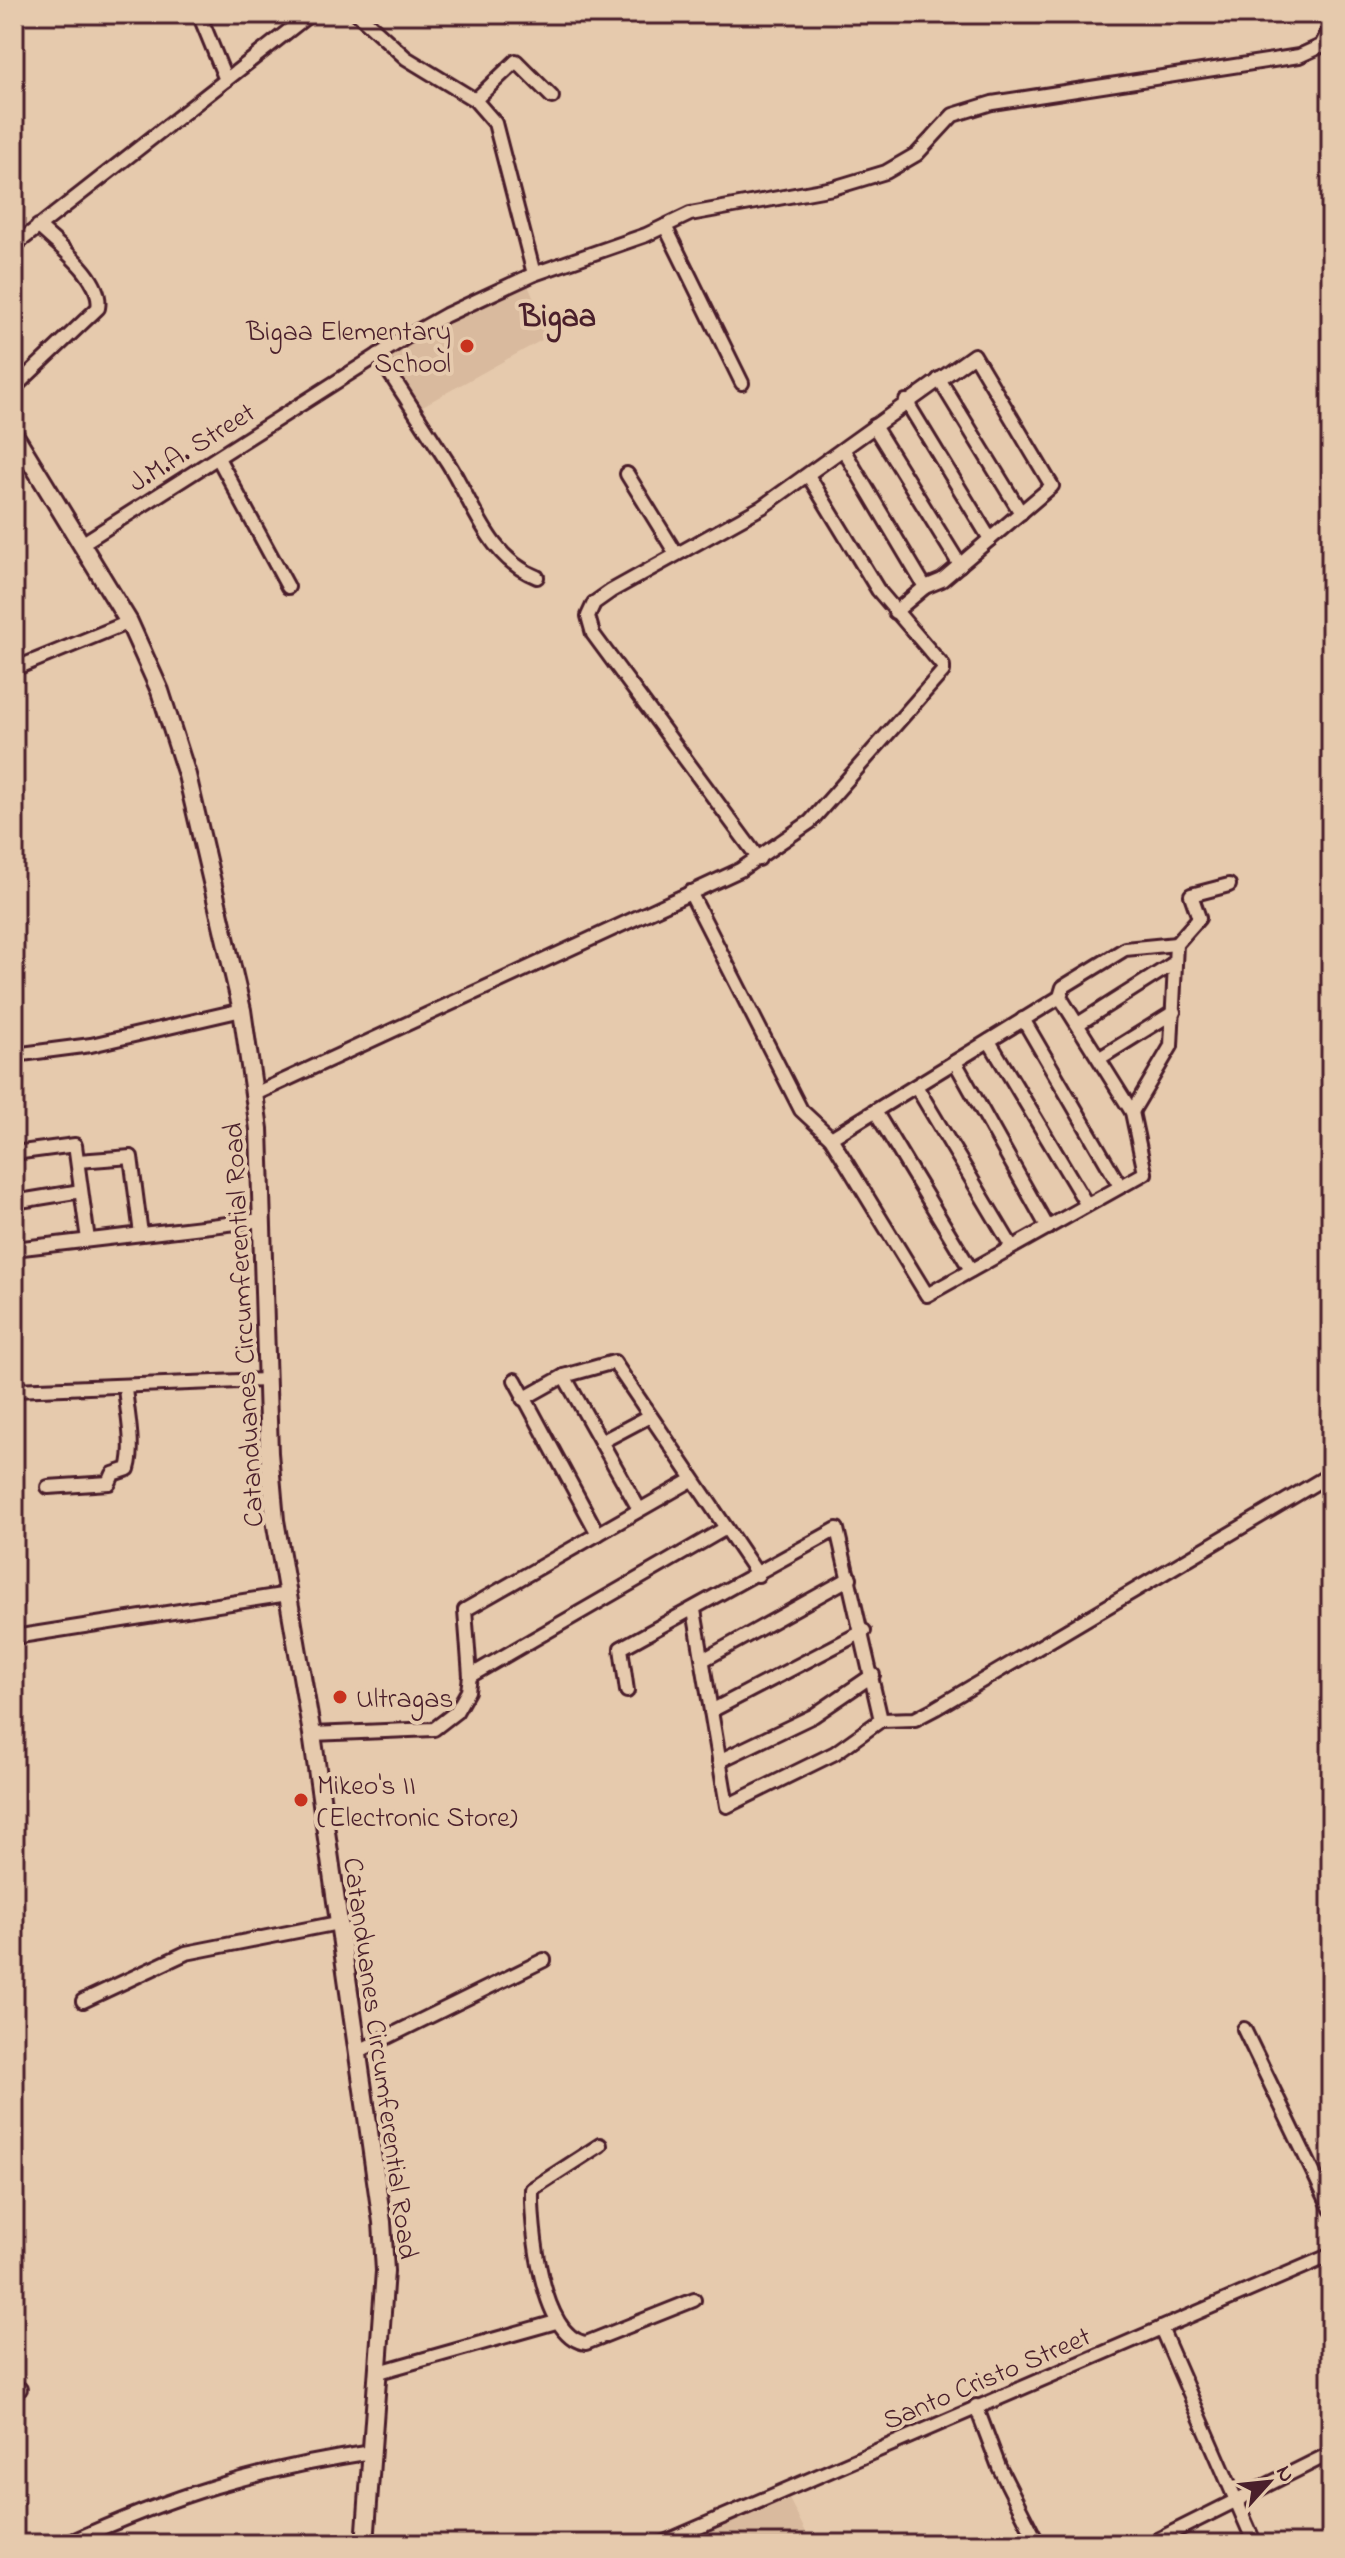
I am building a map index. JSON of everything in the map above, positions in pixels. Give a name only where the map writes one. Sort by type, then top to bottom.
[{"type":"main road","name":"Catanduanes Circumferential Road","points":[[14,434],[129,622],[176,734],[242,1010],[255,1094],[274,1506],[312,1734],[377,2174],[384,2244],[379,2372],[365,2544]]},
{"type":"street","points":[[199,14],[226,80]]},
{"type":"street","points":[[14,246],[310,14]]},
{"type":"street","points":[[358,14],[406,58],[475,100],[495,123],[534,274]]},
{"type":"street","name":"J.M.A. Street","points":[[83,543],[378,355],[446,315],[534,274],[690,214],[833,188],[886,172],[917,154],[953,115],[992,103],[1299,56],[1321,46],[1330,34]]},
{"type":"street","points":[[475,100],[516,61],[552,97]]},
{"type":"street","points":[[14,388],[98,308],[100,300],[91,280],[38,226]]},
{"type":"street","points":[[665,226],[742,383]]},
{"type":"street","points":[[378,355],[448,462],[489,537],[510,560],[537,577]]},
{"type":"street","points":[[759,859],[593,634],[588,616],[594,603],[611,591],[675,552],[762,507],[974,355],[1052,486],[942,580],[925,587],[895,612]]},
{"type":"street","points":[[939,379],[1021,513]]},
{"type":"street","points":[[906,401],[990,539]]},
{"type":"street","points":[[874,426],[960,565]]},
{"type":"street","points":[[843,449],[925,587]]},
{"type":"street","points":[[218,458],[288,587]]},
{"type":"street","points":[[627,474],[675,552]]},
{"type":"street","points":[[255,1094],[759,859],[810,822],[943,671],[940,660],[878,590],[808,475]]},
{"type":"street","points":[[14,669],[129,622]]},
{"type":"street","points":[[1132,1112],[1171,1046],[1176,944],[1199,918],[1191,895],[1229,885]]},
{"type":"street","points":[[690,892],[801,1110],[831,1138],[927,1295],[1145,1173],[1132,1112],[1060,997]]},
{"type":"street","points":[[831,1138],[1060,997],[1063,987],[1125,949],[1176,944]]},
{"type":"street","points":[[1078,1024],[1174,963]]},
{"type":"street","points":[[14,1055],[91,1045],[242,1010]]},
{"type":"street","points":[[1100,1058],[1174,1012]]},
{"type":"street","points":[[1023,1019],[1120,1186]]},
{"type":"street","points":[[989,1041],[1087,1205]]},
{"type":"street","points":[[955,1062],[1048,1228]]},
{"type":"street","points":[[916,1086],[1012,1247]]},
{"type":"street","points":[[875,1111],[971,1270]]},
{"type":"street","points":[[14,1153],[75,1145],[88,1240]]},
{"type":"street","points":[[78,1161],[131,1157],[141,1234]]},
{"type":"street","points":[[14,1202],[81,1191]]},
{"type":"street","points":[[14,1249],[262,1220]]},
{"type":"street","points":[[523,1399],[564,1376],[614,1362],[758,1575]]},
{"type":"street","points":[[564,1376],[639,1509]]},
{"type":"street","points":[[14,1390],[266,1380]]},
{"type":"street","points":[[515,1380],[598,1534]]},
{"type":"street","points":[[48,1487],[109,1483],[113,1474],[128,1469],[133,1454],[128,1437],[125,1387]]},
{"type":"street","points":[[601,1442],[650,1416]]},
{"type":"street","points":[[694,1610],[727,1806],[835,1753],[881,1720],[915,1719],[936,1708],[1236,1527],[1331,1474]]},
{"type":"street","points":[[312,1734],[434,1729],[456,1712],[468,1691],[470,1676],[465,1610],[692,1480]]},
{"type":"street","points":[[470,1676],[726,1528]]},
{"type":"street","points":[[627,1691],[621,1648],[837,1529],[864,1631],[881,1720]]},
{"type":"street","points":[[703,1660],[850,1578]]},
{"type":"street","points":[[14,1637],[288,1594]]},
{"type":"street","points":[[711,1711],[864,1631]]},
{"type":"street","points":[[719,1761],[813,1716],[873,1675]]},
{"type":"street","points":[[83,2001],[186,1953],[338,1923]]},
{"type":"street","points":[[357,2052],[544,1960]]},
{"type":"street","points":[[1244,2029],[1331,2209]]},
{"type":"street","points":[[600,2145],[532,2189],[531,2219],[541,2274],[556,2322],[576,2342],[586,2343],[694,2300]]},
{"type":"street","name":"Santo Cristo Street","points":[[660,2544],[1331,2255]]},
{"type":"street","points":[[379,2372],[556,2322]]},
{"type":"street","points":[[1161,2328],[1255,2544]]},
{"type":"street","points":[[976,2406],[999,2467],[1038,2544]]},
{"type":"street","points":[[66,2544],[149,2506],[211,2485],[310,2461],[372,2452]]},
{"type":"street","points":[[1149,2544],[1331,2453]]},
{"type":"shaded area","name":"Bigaa Elementary School","points":[[528,285],[549,336],[419,408],[386,356],[455,316]]},
{"type":"shaded area","points":[[786,2493],[812,2544],[671,2544]]},
{"type":"place","name":"Bigaa Elementary School","points":[[467,346]]},
{"type":"place","name":"Ultragas","points":[[340,1697]]},
{"type":"place","name":"Mikeo's II (Electronic Store)","points":[[301,1800]]},
{"type":"district","name":"Bigaa","points":[[558,315]]}]
